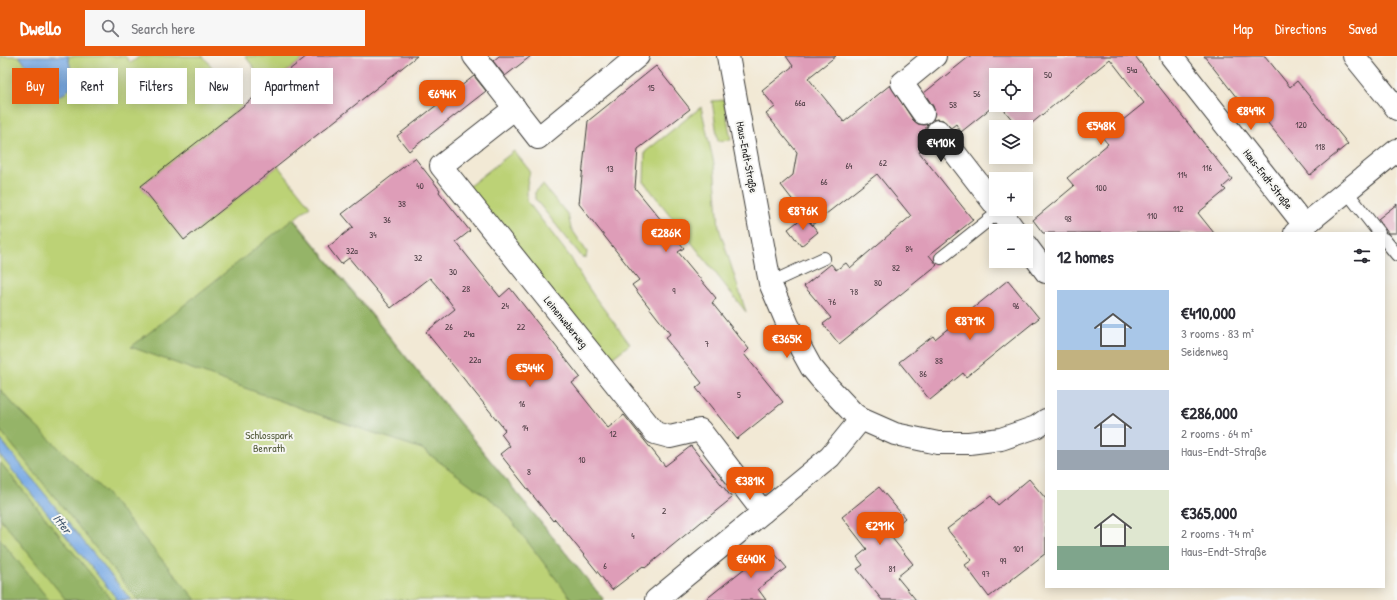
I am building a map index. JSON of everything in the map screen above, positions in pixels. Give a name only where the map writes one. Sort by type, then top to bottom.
[{"type":"street","points":[[474,56],[538,138],[638,56]]},
{"type":"street","name":"Haus-Endt-Straße","points":[[728,56],[770,283],[788,325],[811,367],[838,397],[861,419],[895,434],[938,443],[954,444],[1001,438],[1036,427],[1045,421]]},
{"type":"street","points":[[923,113],[902,83],[935,56]]},
{"type":"street","name":"Haus-Endt-Straße","points":[[1172,56],[1300,229],[1397,150]]},
{"type":"street","points":[[1354,56],[1397,110]]},
{"type":"street","name":"Leinenweberweg","points":[[515,108],[441,166],[655,433],[670,437],[700,430],[763,512]]},
{"type":"street","points":[[938,131],[989,197]]},
{"type":"street","points":[[1003,216],[1010,224]]},
{"type":"street","points":[[1033,254],[1045,271]]},
{"type":"street","points":[[656,600],[830,457],[861,419]]},
{"type":"lane","points":[[1347,192],[1379,232]]},
{"type":"lane","points":[[941,258],[990,216]]},
{"type":"lane","points":[[1385,240],[1397,255]]},
{"type":"lane","points":[[770,283],[824,258]]},
{"type":"green space","name":"Schlosspark Benrath","points":[[0,56],[19,56],[29,68],[12,68],[12,104],[59,104],[59,73],[68,56],[125,56],[131,63],[140,56],[203,56],[213,68],[195,68],[195,104],[241,104],[243,106],[141,186],[184,240],[278,166],[310,206],[294,219],[604,600],[0,600]]},
{"type":"green space","points":[[245,56],[307,56],[291,68],[254,68]]},
{"type":"green space","points":[[724,100],[731,140],[718,141],[712,101]]},
{"type":"green space","points":[[701,107],[714,164],[719,228],[746,312],[644,182],[645,152]]},
{"type":"green space","points":[[514,151],[530,171],[527,185],[527,201],[571,258],[594,296],[630,344],[607,362],[468,187]]},
{"type":"green space","points":[[543,185],[568,215],[571,228],[587,252],[586,258],[582,257],[535,199],[535,191]]},
{"type":"green space","points":[[293,219],[604,600],[572,600],[501,507],[422,449],[317,414],[131,347]]},
{"type":"green space","points":[[0,389],[15,406],[106,493],[196,600],[138,600],[0,430]]},
{"type":"green space","points":[[0,462],[112,600],[66,600],[0,518]]},
{"type":"green space","points":[[0,539],[49,600],[0,600]]},
{"type":"water","points":[[19,56],[68,56],[71,68],[67,68],[67,91],[59,96],[59,68],[29,68]]},
{"type":"water","name":"Itter","points":[[0,439],[131,600],[118,600],[0,455]]},
{"type":"building","points":[[307,56],[417,56],[184,240],[141,186],[251,100],[251,104],[333,104],[333,68],[292,68]]},
{"type":"building","points":[[499,56],[531,56],[505,76],[493,61]]},
{"type":"building","points":[[786,56],[836,56],[808,78],[844,122],[890,85],[913,120],[918,124],[928,124],[926,127],[926,133],[931,143],[919,152],[973,220],[929,255],[937,265],[839,344],[823,324],[831,318],[804,286],[831,264],[836,270],[846,263],[850,268],[911,216],[877,174],[812,225],[781,185],[793,175],[797,152],[766,114],[775,107],[762,91],[793,66]]},
{"type":"building","points":[[970,56],[1135,56],[1232,179],[1223,187],[1226,190],[1198,213],[1213,232],[1043,233],[1033,220],[1074,186],[1067,178],[1108,144],[1102,137],[1144,103],[1110,59],[1033,122],[1033,120],[1012,120],[1006,112],[1033,112],[1033,68],[989,68],[989,110],[961,132],[956,124],[951,128],[943,120],[933,120],[935,112],[933,106],[924,93]]},
{"type":"building","points":[[1204,56],[1265,56],[1290,87],[1297,81],[1348,144],[1310,175],[1259,112],[1252,117]]},
{"type":"building","points":[[656,66],[690,109],[638,149],[635,188],[684,248],[678,252],[716,298],[712,303],[749,349],[744,354],[783,402],[737,439],[696,388],[702,383],[665,338],[670,334],[632,285],[639,280],[579,204],[588,121]]},
{"type":"building","points":[[474,76],[486,91],[409,151],[397,136]]},
{"type":"building","points":[[415,158],[440,190],[439,192],[470,231],[456,242],[500,297],[510,288],[580,377],[572,383],[608,428],[624,415],[665,466],[691,446],[732,498],[645,568],[643,566],[612,590],[555,519],[553,521],[500,454],[510,446],[501,434],[505,430],[426,332],[455,309],[443,293],[430,278],[391,308],[349,258],[341,264],[328,247],[353,227],[342,214]]},
{"type":"building","points":[[1397,204],[1397,233],[1388,233],[1378,219]]},
{"type":"building","points":[[805,216],[818,232],[801,246],[788,229]]},
{"type":"building","points":[[1008,280],[1039,318],[966,377],[963,373],[930,400],[899,362],[933,336],[935,339]]},
{"type":"building","points":[[1029,479],[1045,498],[1045,554],[989,597],[965,565],[972,560],[947,529],[991,496],[998,505]]},
{"type":"building","points":[[879,487],[905,518],[888,533],[913,564],[897,577],[916,600],[882,600],[857,569],[863,565],[857,557],[867,549],[842,517]]},
{"type":"building","points":[[770,548],[787,568],[758,589],[766,600],[705,600]]}]
